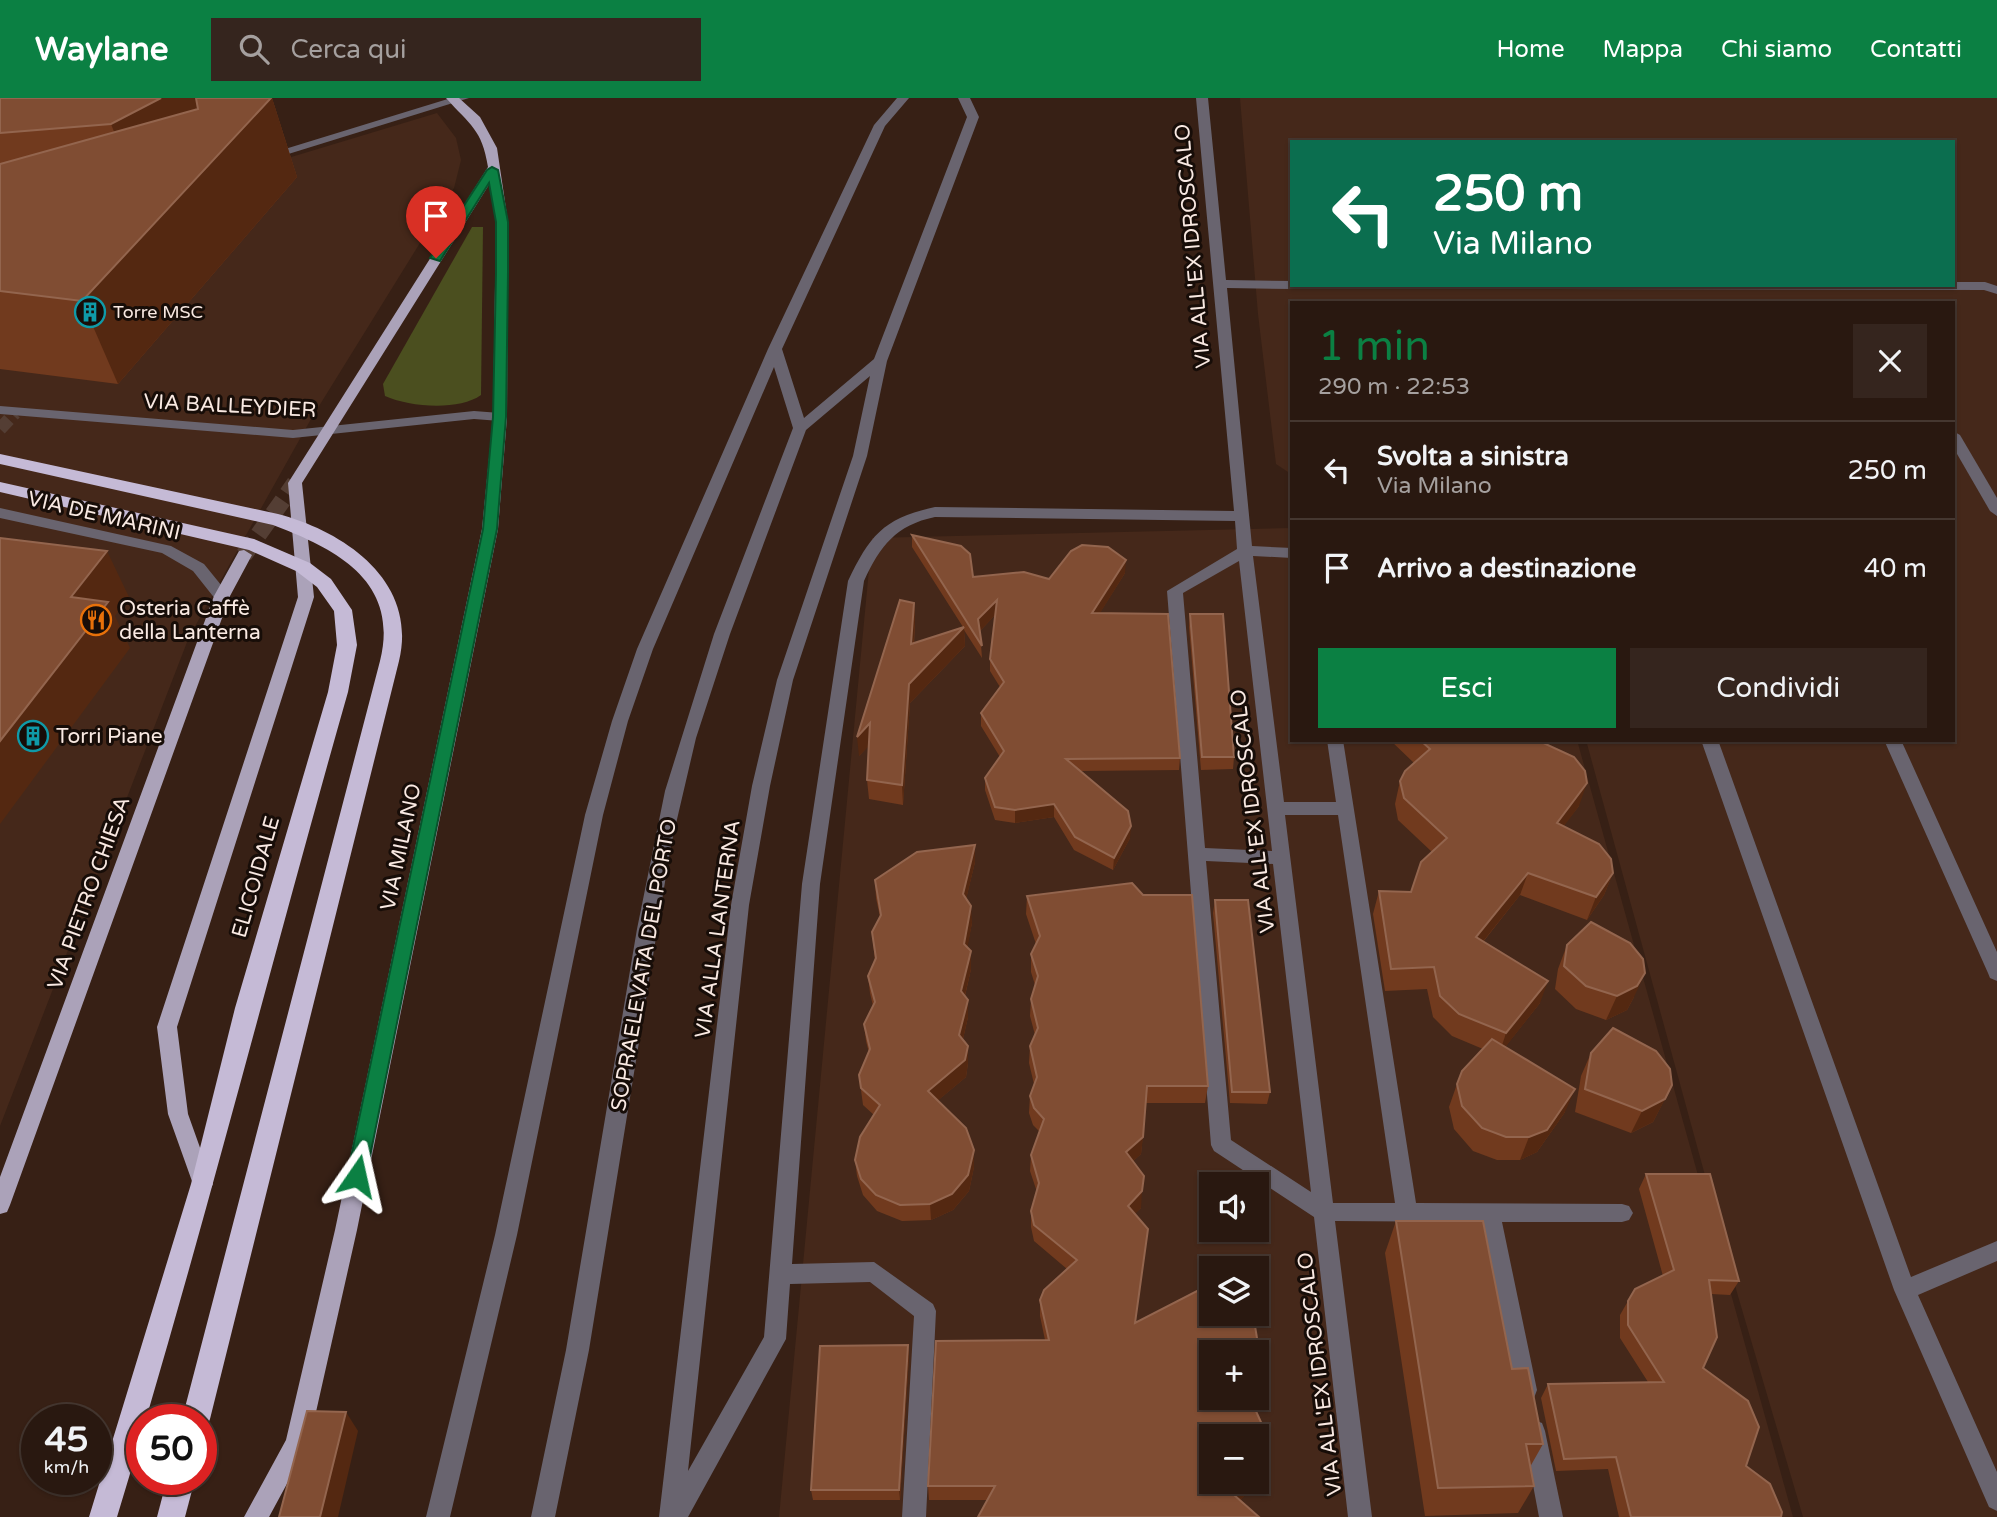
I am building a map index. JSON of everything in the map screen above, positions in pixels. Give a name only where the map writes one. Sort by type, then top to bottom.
[{"type":"highway","points":[[0,459],[278,520],[339,546],[361,562],[379,583],[390,606],[393,643],[200,1404]]},
{"type":"highway","name":"ELICOIDALE","points":[[0,487],[254,545],[303,566],[324,583],[343,610],[347,645],[338,692],[247,1008],[203,1184],[103,1517]]},
{"type":"highway","points":[[171,1517],[177,1495]]},
{"type":"main road","name":"VIA MILANO","points":[[256,1517],[297,1443],[346,1230],[490,529],[500,417],[502,222],[492,170],[491,148],[476,119],[452,98]]},
{"type":"main road","points":[[203,1184],[178,1114],[167,1027],[306,597],[296,483],[492,170]]},
{"type":"main road","points":[[222,596],[244,555]]},
{"type":"main road","name":"VIA PIETRO CHIESA","points":[[0,1205],[222,596]]},
{"type":"street","points":[[249,162],[463,98]]},
{"type":"street","points":[[438,1517],[506,1235],[594,815],[620,721],[645,649],[775,349],[880,125],[903,98]]},
{"type":"street","name":"SOPRAELEVATA DEL PORTO","points":[[543,1517],[583,1323],[663,844],[686,745],[726,621],[800,428],[880,361],[973,117],[964,98]]},
{"type":"street","name":"VIA ALL'EX IDROSCALO","points":[[1202,98],[1245,551],[1360,1517]]},
{"type":"street","points":[[1219,284],[1290,285]]},
{"type":"street","points":[[1955,286],[1985,286],[1997,289]]},
{"type":"street","points":[[775,349],[800,428]]},
{"type":"street","name":"VIA ALLA LANTERNA","points":[[673,1517],[740,905],[761,786],[785,680],[860,456],[880,361]]},
{"type":"street","name":"VIA BALLEYDIER","points":[[0,410],[293,434],[474,415],[500,417]]},
{"type":"street","points":[[1955,438],[1997,511]]},
{"type":"street","points":[[673,1517],[775,1339],[811,884],[856,581],[870,550],[885,530],[899,522],[935,512],[1242,516]]},
{"type":"street","name":"VIA DE MARINI","points":[[0,513],[166,549],[189,559],[209,576],[222,596]]},
{"type":"street","points":[[1290,553],[1245,551],[1175,591],[1221,1145],[1324,1212],[1622,1213]]},
{"type":"street","points":[[1335,742],[1407,1212]]},
{"type":"street","points":[[1710,742],[1905,1290],[1997,1499]]},
{"type":"street","points":[[1893,742],[1997,973]]},
{"type":"street","points":[[1277,808],[1345,809]]},
{"type":"street","points":[[1196,854],[1281,858]]},
{"type":"street","points":[[1490,1213],[1551,1517]]},
{"type":"street","points":[[1905,1290],[1997,1251]]},
{"type":"street","points":[[780,1274],[874,1272],[925,1311],[914,1517]]},
{"type":"shaded area","points":[[1240,98],[1997,98],[1997,1517],[1803,1517],[1738,1296],[1587,742],[1955,742],[1955,301],[1290,301],[1290,473],[1276,464],[1258,314]]},
{"type":"shaded area","points":[[437,113],[456,138],[461,160],[454,188],[311,419],[189,637],[0,1126],[0,245]]},
{"type":"shaded area","points":[[1290,528],[1290,742],[1578,742],[1793,1517],[779,1517],[872,538]]},
{"type":"green space","points":[[472,227],[483,227],[481,395],[460,403],[434,406],[407,403],[385,396],[383,384]]},
{"type":"building","points":[[0,98],[161,98],[111,124],[0,133]]},
{"type":"building","points":[[196,98],[271,98],[82,301],[0,291],[0,164],[198,109]]},
{"type":"building","points":[[912,535],[961,546],[970,554],[973,577],[1024,572],[1049,579],[1071,551],[1082,545],[1108,547],[1126,560],[1092,613],[1168,614],[1180,758],[1066,759],[1128,811],[1131,826],[1114,858],[1075,837],[1054,804],[1015,810],[995,807],[985,778],[1004,751],[981,713],[1004,682],[990,659],[997,600],[978,619],[982,646]]},
{"type":"building","points":[[0,538],[107,551],[71,597],[108,602],[0,741]]},
{"type":"building","points":[[900,600],[914,603],[911,644],[964,627],[909,684],[902,785],[867,780],[870,723],[857,737]]},
{"type":"building","points":[[1190,614],[1223,614],[1234,757],[1202,757]]},
{"type":"building","points":[[1422,742],[1541,742],[1574,757],[1585,771],[1587,783],[1557,823],[1599,844],[1611,859],[1613,873],[1596,897],[1528,873],[1476,937],[1548,981],[1506,1033],[1459,1014],[1440,996],[1434,967],[1391,969],[1379,891],[1411,892],[1421,862],[1447,838],[1404,798],[1400,781],[1405,771],[1430,749]]},
{"type":"building","points":[[975,845],[963,894],[971,906],[964,944],[971,951],[961,991],[968,1000],[959,1035],[968,1046],[965,1060],[928,1091],[966,1128],[974,1150],[968,1175],[952,1194],[930,1204],[900,1205],[876,1195],[861,1179],[855,1160],[860,1137],[880,1105],[861,1088],[859,1075],[870,1049],[864,1024],[875,1002],[868,976],[876,958],[872,932],[881,915],[875,880],[917,852]]},
{"type":"building","points":[[1132,883],[1143,895],[1192,895],[1208,1086],[1147,1086],[1143,1137],[1126,1152],[1144,1176],[1142,1191],[1128,1206],[1148,1229],[1135,1323],[1199,1291],[1199,1326],[1255,1326],[1257,1340],[1199,1340],[1199,1410],[1255,1410],[1262,1424],[1199,1424],[1199,1494],[1235,1494],[1259,1517],[978,1517],[995,1486],[928,1486],[936,1341],[1049,1340],[1040,1300],[1044,1290],[1077,1260],[1034,1225],[1031,1211],[1039,1183],[1031,1155],[1044,1119],[1034,1108],[1030,1096],[1037,1077],[1030,1046],[1038,1028],[1031,999],[1038,976],[1031,954],[1040,936],[1027,896]]},
{"type":"building","points":[[1215,900],[1248,900],[1270,1092],[1232,1092]]},
{"type":"building","points":[[1591,922],[1630,943],[1643,959],[1645,973],[1637,986],[1617,996],[1586,986],[1564,966],[1567,945]]},
{"type":"building","points":[[1613,1028],[1656,1051],[1670,1069],[1672,1085],[1665,1099],[1642,1111],[1585,1089],[1591,1053]]},
{"type":"building","points":[[1492,1039],[1575,1089],[1547,1130],[1529,1137],[1506,1137],[1482,1128],[1462,1106],[1457,1084],[1462,1071]]},
{"type":"building","points":[[1646,1174],[1710,1174],[1739,1281],[1709,1280],[1717,1337],[1703,1368],[1748,1401],[1759,1427],[1746,1466],[1770,1484],[1782,1512],[1781,1517],[1631,1517],[1616,1457],[1564,1459],[1548,1384],[1664,1382],[1628,1325],[1628,1301],[1635,1289],[1674,1270]]},
{"type":"building","points":[[1396,1221],[1483,1221],[1512,1369],[1528,1368],[1543,1444],[1526,1444],[1534,1486],[1438,1488]]},
{"type":"building","points":[[908,1345],[899,1490],[811,1490],[820,1346]]},
{"type":"building","points":[[307,1411],[346,1412],[320,1517],[279,1517]]},
{"type":"tunnel","points":[[0,429],[15,413]]},
{"type":"tunnel","points":[[244,555],[295,483]]},
{"type":"place","name":"Torre MSC","points":[[90,312]]},
{"type":"place","name":"Osteria Caffè della Lanterna","points":[[96,620]]},
{"type":"place","name":"Torri Piane","points":[[33,736]]},
{"type":"route","points":[[357,1176],[490,529],[500,417],[502,273],[502,222],[492,170],[436,258]]}]
